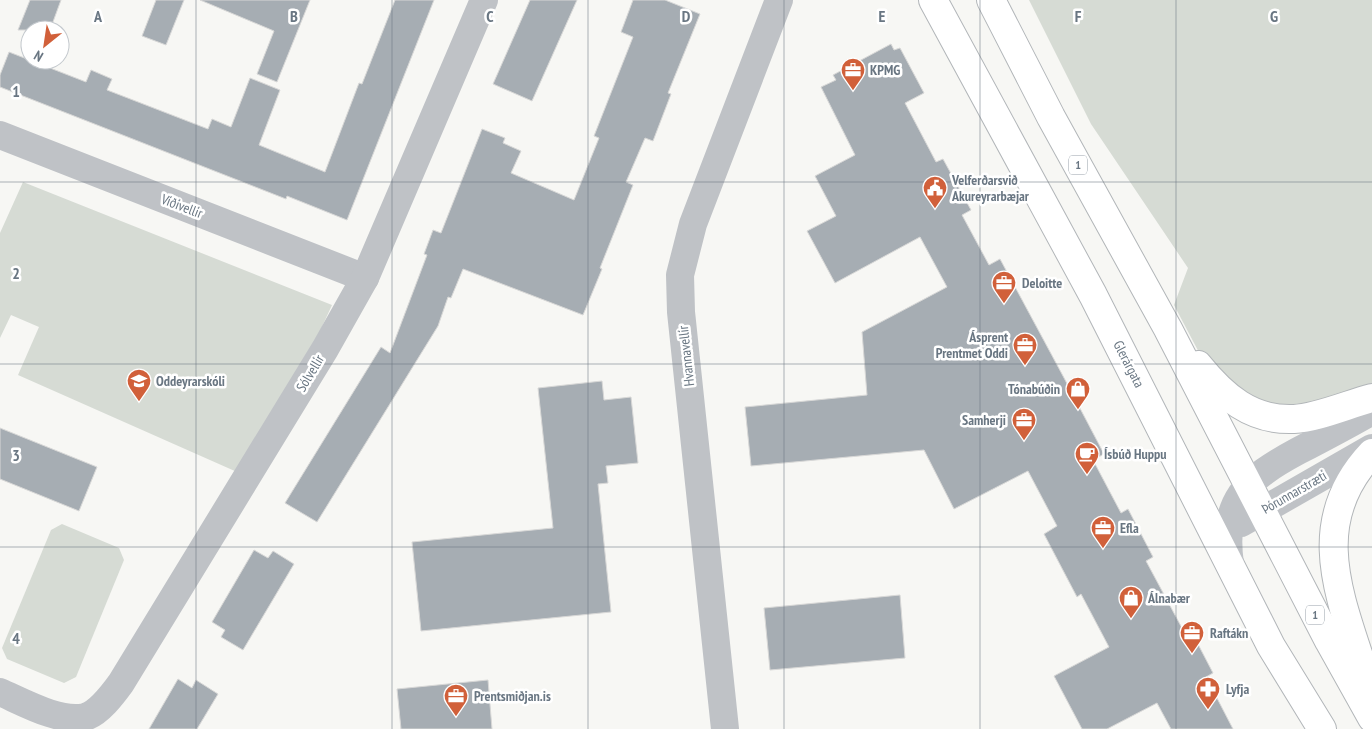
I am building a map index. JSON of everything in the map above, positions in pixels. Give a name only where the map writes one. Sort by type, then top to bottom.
[{"type":"highway","name":"Glerárgata","points":[[932,0],[1222,534],[1230,564],[1270,646],[1322,729]]},
{"type":"highway","name":"1","points":[[991,0],[1051,117],[1168,329],[1329,642],[1372,718]]},
{"type":"highway","points":[[1168,329],[1214,386],[1229,399],[1254,412],[1267,416],[1294,419],[1311,416],[1372,398]]},
{"type":"highway","points":[[1372,453],[1361,464],[1344,493],[1334,522],[1333,545],[1340,591],[1372,698]]},
{"type":"street","name":"Sólvellir","points":[[0,692],[49,712],[67,717],[86,717],[106,702],[121,683],[320,357],[365,278],[484,0]]},
{"type":"street","name":"Hvannavellir","points":[[725,729],[681,312],[680,275],[693,224],[780,0]]},
{"type":"street","name":"Víðivellir","points":[[0,135],[365,278]]},
{"type":"street","points":[[1222,534],[1239,497],[1248,484],[1261,472],[1372,411]]},
{"type":"street","name":"Þórunnarstræti","points":[[1222,534],[1372,448]]},
{"type":"shaded area","points":[[1029,0],[1372,0],[1372,387],[1316,407],[1261,405],[1203,360],[1174,305],[1188,268],[1091,124]]},
{"type":"shaded area","points":[[23,182],[332,305],[320,331],[237,472],[18,375],[39,327],[11,315],[0,338],[0,233]]},
{"type":"shaded area","points":[[62,524],[119,548],[124,560],[76,677],[64,683],[7,659],[2,648],[51,530]]},
{"type":"building","points":[[30,0],[61,0],[54,20],[22,20]]},
{"type":"building","points":[[156,0],[184,0],[166,45],[142,36]]},
{"type":"building","points":[[200,0],[310,0],[277,82],[257,74],[274,31]]},
{"type":"building","points":[[395,0],[434,0],[347,220],[287,196],[286,199],[0,87],[0,75],[9,52],[20,56],[20,70],[55,70],[86,82],[91,70],[112,79],[107,90],[208,129],[212,119],[231,127],[250,78],[280,90],[259,145],[325,172],[359,83],[362,84]]},
{"type":"building","points":[[530,0],[577,0],[532,101],[493,84]]},
{"type":"building","points":[[633,0],[665,0],[700,14],[668,93],[671,94],[653,141],[645,138],[626,182],[633,185],[583,315],[463,269],[451,298],[448,297],[438,326],[317,522],[285,503],[381,347],[390,353],[427,255],[424,254],[433,230],[441,233],[482,129],[505,138],[503,143],[521,151],[511,173],[574,200],[599,138],[594,136],[633,37],[621,32]]},
{"type":"building","points":[[891,44],[894,50],[900,48],[924,93],[905,103],[936,162],[943,159],[971,210],[962,215],[989,265],[1000,259],[1104,454],[1093,460],[1121,513],[1128,509],[1153,557],[1146,561],[1183,630],[1189,627],[1213,673],[1206,677],[1233,729],[1171,729],[1157,703],[1107,729],[1082,729],[1054,676],[1109,647],[1081,594],[1077,597],[1044,534],[1057,526],[1028,471],[954,509],[924,450],[751,466],[745,407],[867,395],[862,332],[947,287],[920,237],[835,283],[807,231],[836,216],[815,176],[855,155],[821,87],[836,80],[833,75]]},
{"type":"building","points":[[602,381],[604,400],[631,397],[638,463],[606,466],[608,483],[598,484],[611,612],[421,631],[412,542],[553,528],[538,388]]},
{"type":"building","points":[[0,428],[97,467],[79,511],[0,479]]},
{"type":"building","points":[[254,550],[268,558],[273,551],[294,564],[243,650],[221,637],[225,630],[212,622]]},
{"type":"building","points":[[900,595],[905,658],[770,670],[764,608]]},
{"type":"building","points":[[178,679],[192,688],[196,680],[218,694],[197,729],[149,729]]},
{"type":"building","points":[[488,680],[492,729],[401,729],[397,689]]},
{"type":"place","name":"KPMG","points":[[853,91]]},
{"type":"place","name":"Velferðarsvið Akureyrarbæjar","points":[[935,209]]},
{"type":"place","name":"Deloitte","points":[[1004,304]]},
{"type":"place","name":"Ásprent Prentmet Oddi","points":[[1025,366]]},
{"type":"place","name":"Oddeyrarskóli","points":[[139,402]]},
{"type":"place","name":"Tónabúðin","points":[[1078,410]]},
{"type":"place","name":"Samherji","points":[[1024,441]]},
{"type":"place","name":"Ísbúð Huppu","points":[[1087,475]]},
{"type":"place","name":"Efla","points":[[1103,549]]},
{"type":"place","name":"Álnabær","points":[[1131,619]]},
{"type":"place","name":"Raftákn","points":[[1192,654]]},
{"type":"place","name":"Lyfja","points":[[1208,710]]},
{"type":"place","name":"Prentsmiðjan.is","points":[[456,717]]}]
